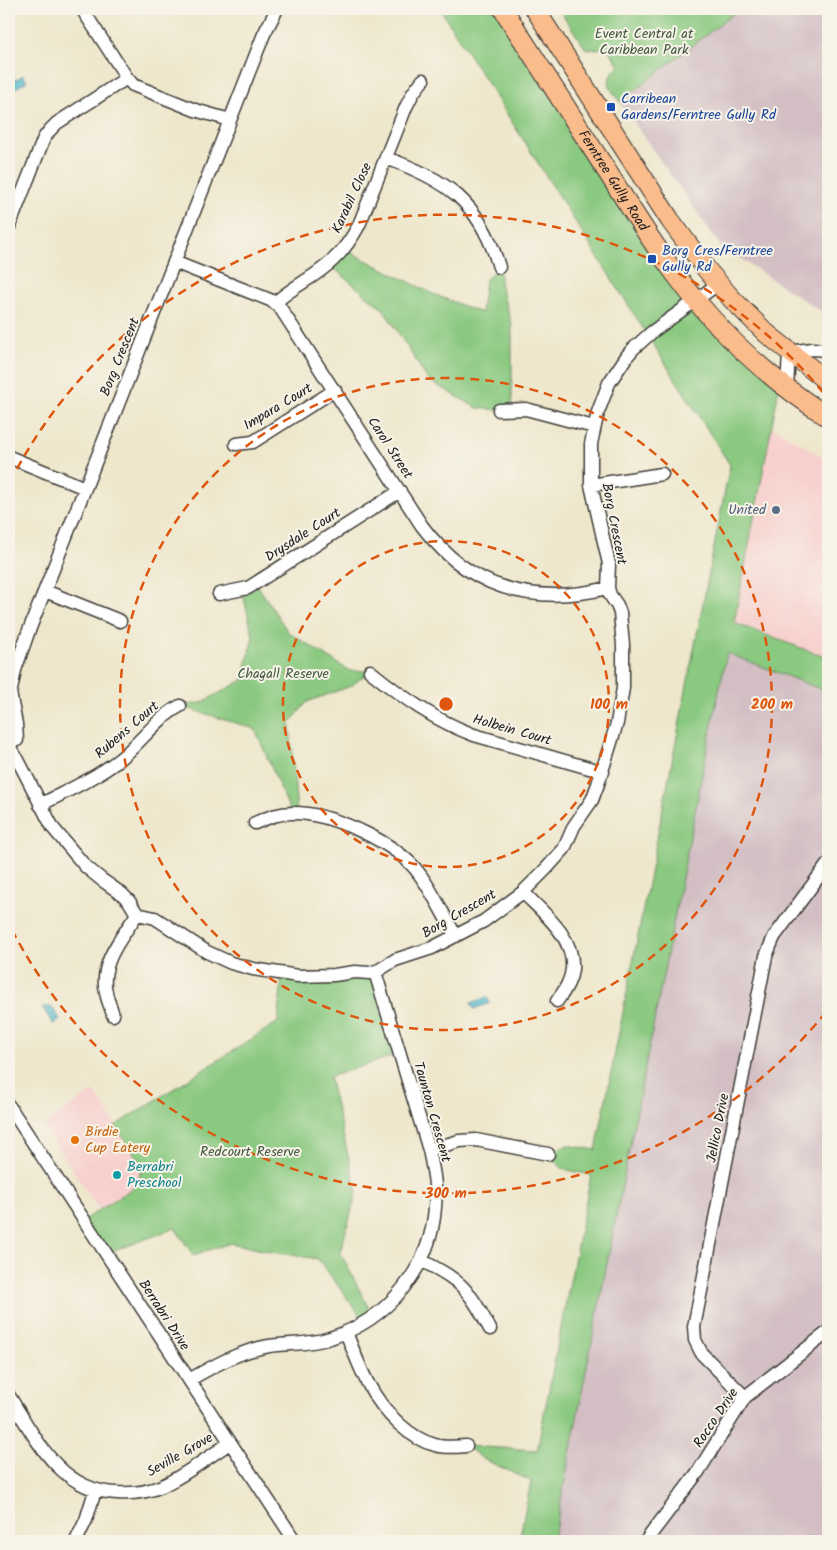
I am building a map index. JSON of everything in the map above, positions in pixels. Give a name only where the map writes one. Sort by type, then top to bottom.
[{"type":"main road","name":"Ferntree Gully Road","points":[[503,9],[634,214],[696,300],[733,341],[787,389],[828,417]]},
{"type":"main road","name":"Ferntree Gully Road","points":[[535,9],[670,220],[718,284],[748,316],[789,352],[828,382]]},
{"type":"street","points":[[82,9],[127,78],[137,87],[229,123]]},
{"type":"street","name":"Borg Crescent","points":[[12,749],[16,724],[10,696],[18,660],[264,34],[271,9]]},
{"type":"street","name":"Borg Crescent","points":[[264,34],[277,9]]},
{"type":"street","points":[[9,227],[14,199],[44,138],[50,130],[57,123],[127,78]]},
{"type":"street","name":"Karabil Close","points":[[275,303],[289,291],[329,264],[344,249],[359,225],[409,99],[424,80]]},
{"type":"street","points":[[386,158],[446,185],[459,196],[470,208],[487,235],[494,249],[499,267]]},
{"type":"street","name":"Carol Street","points":[[174,262],[275,303],[283,311],[422,526],[437,544],[460,565],[480,578],[512,590],[537,595],[579,594],[608,588]]},
{"type":"street","name":"Borg Crescent","points":[[9,728],[12,749],[29,767],[33,789],[40,805],[53,828],[76,857],[98,877],[126,897],[137,914],[155,918],[207,952],[230,963],[253,969],[298,976],[375,972],[395,960],[421,952],[456,936],[494,914],[523,892],[564,849],[574,826],[592,800],[618,723],[624,666],[619,608],[610,595],[608,588],[609,564],[591,485],[590,458],[594,426],[602,401],[609,383],[626,356],[652,332],[718,284]]},
{"type":"street","points":[[787,389],[789,352],[812,349],[828,350]]},
{"type":"street","name":"Impara Court","points":[[236,444],[253,442],[335,390]]},
{"type":"street","points":[[499,410],[526,409],[594,426]]},
{"type":"street","points":[[9,457],[85,488]]},
{"type":"street","points":[[591,485],[662,474]]},
{"type":"street","name":"Drysdale Court","points":[[219,594],[248,588],[400,491]]},
{"type":"street","points":[[44,591],[120,621]]},
{"type":"street","name":"Holbein Court","points":[[370,671],[404,698],[435,718],[459,730],[474,736],[603,772]]},
{"type":"street","name":"Rubens Court","points":[[40,805],[106,769],[135,746],[164,716],[180,706]]},
{"type":"street","points":[[255,822],[276,814],[303,814],[335,821],[385,844],[404,858],[420,876],[456,936]]},
{"type":"street","name":"Jellico Drive","points":[[745,1397],[702,1354],[695,1340],[694,1327],[766,957],[774,937],[828,864]]},
{"type":"street","points":[[523,892],[558,929],[569,947],[572,969],[566,988],[557,1001]]},
{"type":"street","points":[[113,1015],[106,992],[105,976],[116,947],[137,914]]},
{"type":"street","name":"Taunton Crescent","points":[[189,1380],[224,1361],[252,1350],[270,1346],[318,1341],[346,1332],[371,1318],[388,1305],[408,1282],[421,1260],[430,1234],[435,1208],[434,1176],[375,972]]},
{"type":"street","name":"Berrabri Drive","points":[[9,1106],[295,1541]]},
{"type":"street","points":[[428,1150],[459,1141],[476,1140],[548,1154]]},
{"type":"street","points":[[421,1260],[451,1277],[462,1286],[490,1329]]},
{"type":"street","points":[[346,1332],[367,1384],[375,1397],[393,1418],[411,1433],[428,1443],[445,1447],[466,1446]]},
{"type":"street","name":"Rocco Drive","points":[[648,1538],[698,1472],[745,1397],[828,1332]]},
{"type":"street","name":"Seville Grove","points":[[9,1396],[52,1461],[73,1479],[95,1491],[125,1494],[153,1489],[173,1480],[230,1443]]},
{"type":"street","points":[[76,1541],[86,1520],[95,1491]]},
{"type":"shaded area","points":[[739,9],[828,9],[828,316],[720,245],[620,103]]},
{"type":"shaded area","points":[[771,426],[828,460],[828,652],[826,658],[734,623]]},
{"type":"shaded area","points":[[734,623],[826,657],[828,652],[828,1541],[553,1541],[713,719]]},
{"type":"shaded area","points":[[94,1091],[142,1165],[137,1185],[99,1210],[43,1125]]},
{"type":"green space","points":[[440,9],[503,9],[657,249],[780,383],[734,623],[828,658],[828,692],[727,653],[553,1541],[519,1541],[531,1481],[483,1459],[466,1446],[537,1450],[591,1175],[563,1169],[548,1154],[567,1145],[596,1150],[730,465]]},
{"type":"green space","name":"Event Central at Caribbean Park","points":[[559,9],[739,9],[620,102],[609,84],[611,75],[619,65],[606,46],[596,49],[585,48]]},
{"type":"green space","points":[[344,249],[431,293],[481,313],[485,280],[499,267],[501,288],[512,325],[512,409],[477,408],[428,380],[384,310],[329,264]]},
{"type":"green space","name":"Chagall Reserve","points":[[256,583],[288,632],[350,671],[370,671],[351,686],[307,702],[290,723],[297,813],[291,813],[255,729],[180,706],[201,703],[243,680],[253,636],[242,590]]},
{"type":"green space","name":"Redcourt Reserve","points":[[370,973],[399,1054],[329,1077],[357,1192],[340,1252],[373,1316],[365,1322],[318,1259],[271,1252],[231,1243],[193,1255],[175,1228],[106,1254],[84,1220],[137,1185],[142,1165],[115,1126],[278,1022],[282,975]]},
{"type":"water","points":[[23,75],[27,81],[10,92],[9,84]]},
{"type":"water","points":[[487,997],[490,1003],[474,1009],[471,1003]]},
{"type":"water","points":[[42,1007],[52,1007],[60,1019],[53,1024]]},
{"type":"place","name":"Carribean Gardens/Ferntree Gully Rd","points":[[611,107]]},
{"type":"place","name":"Borg Cres/Ferntree Gully Rd","points":[[652,259]]},
{"type":"place","name":"United","points":[[776,510]]},
{"type":"place","name":"Birdie Cup Eatery","points":[[75,1140]]},
{"type":"place","name":"Berrabri Preschool","points":[[117,1175]]}]
